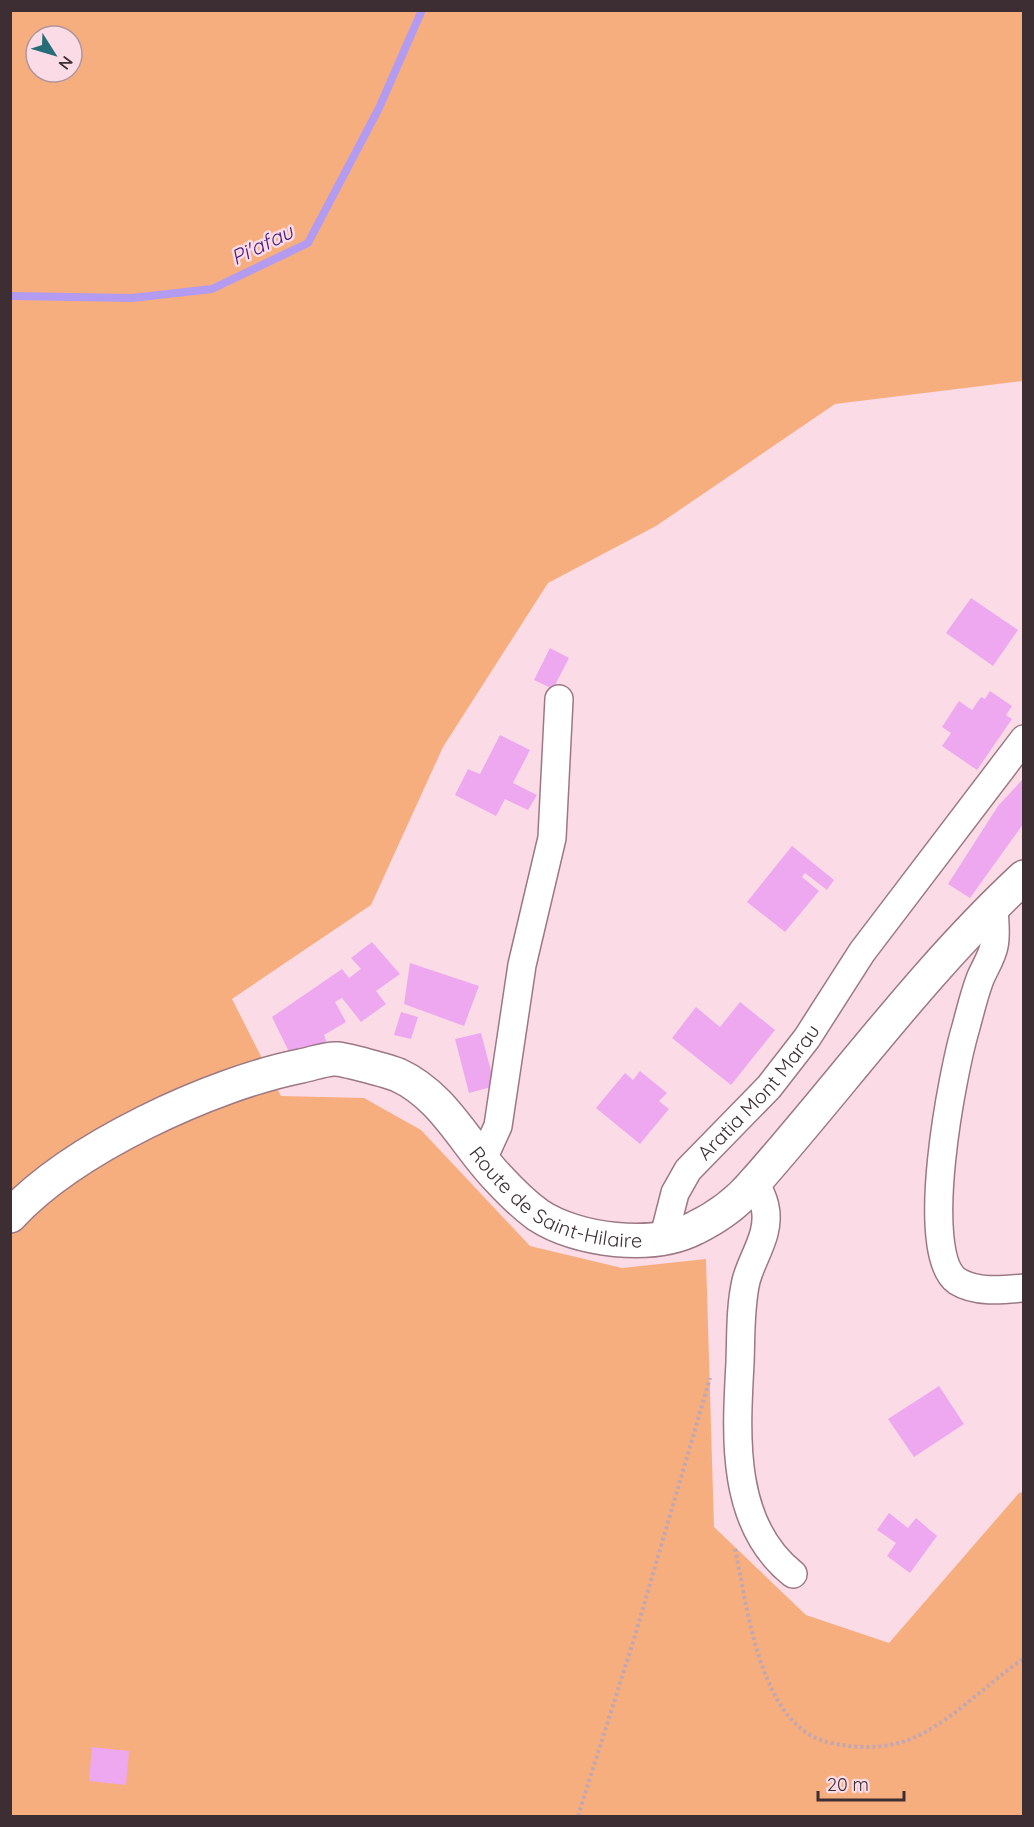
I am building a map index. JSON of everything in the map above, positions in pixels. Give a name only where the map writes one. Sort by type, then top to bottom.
[{"type":"street","points":[[483,1159],[498,1126],[522,965],[552,838],[559,699]]},
{"type":"street","name":"Aratia Mont Marau","points":[[664,1236],[675,1193],[688,1170],[769,1087],[807,1038],[862,952],[1023,738]]},
{"type":"street","name":"Route de Saint-Hilaire","points":[[10,1216],[73,1164],[145,1123],[216,1091],[269,1072],[336,1059],[397,1074],[419,1087],[440,1106],[497,1177],[539,1215],[587,1237],[644,1241],[693,1229],[740,1200],[834,1091],[906,1000],[1023,877]]},
{"type":"street","points":[[994,905],[994,946],[980,980],[965,1030],[946,1124],[939,1201],[945,1263],[957,1281],[994,1293],[1023,1288]]},
{"type":"street","points":[[755,1182],[766,1208],[764,1237],[746,1281],[741,1326],[737,1424],[743,1491],[763,1543],[793,1574]]},
{"type":"path","points":[[578,1816],[634,1639],[711,1372]]},
{"type":"path","points":[[734,1546],[759,1655],[774,1696],[791,1720],[810,1735],[833,1744],[868,1748],[908,1741],[943,1719],[1023,1658]]},
{"type":"shaded area","points":[[11,11],[1023,11],[1023,381],[835,404],[656,526],[548,583],[443,747],[371,905],[232,999],[281,1096],[364,1098],[421,1130],[530,1246],[622,1268],[706,1259],[714,1527],[806,1615],[889,1643],[1019,1493],[1023,1492],[1023,1816],[11,1816]]},
{"type":"building","points":[[971,598],[1018,630],[993,666],[946,633]]},
{"type":"building","points":[[550,648],[569,658],[553,689],[534,680]]},
{"type":"building","points":[[990,691],[1012,706],[1006,715],[1012,719],[977,770],[942,746],[951,733],[942,727],[959,701],[972,710],[981,697],[985,699]]},
{"type":"building","points":[[500,735],[530,750],[513,783],[537,795],[528,810],[505,799],[496,816],[455,795],[468,769],[480,774]]},
{"type":"building","points":[[1024,778],[1024,823],[970,898],[948,884],[998,806]]},
{"type":"building","points":[[792,846],[834,880],[827,890],[805,873],[802,877],[819,891],[785,932],[747,902]]},
{"type":"building","points":[[372,942],[400,974],[376,991],[386,1004],[361,1022],[342,998],[335,1002],[346,1022],[324,1035],[327,1043],[292,1058],[272,1017],[342,969],[349,978],[361,969],[351,958]]},
{"type":"building","points":[[410,963],[479,986],[464,1026],[404,1004]]},
{"type":"building","points":[[740,1002],[775,1030],[731,1085],[672,1038],[696,1007],[720,1027]]},
{"type":"building","points":[[401,1012],[418,1017],[411,1039],[394,1035]]},
{"type":"building","points":[[481,1033],[495,1086],[469,1093],[455,1039]]},
{"type":"building","points":[[640,1071],[667,1093],[659,1101],[669,1109],[640,1144],[596,1108],[625,1073],[633,1080]]},
{"type":"building","points":[[939,1386],[964,1424],[914,1457],[888,1419]]},
{"type":"building","points":[[889,1513],[908,1528],[916,1518],[937,1536],[910,1573],[887,1556],[896,1543],[877,1530]]},
{"type":"building","points":[[92,1747],[129,1751],[126,1785],[89,1781]]},
{"type":"waterway","name":"Pi'afau","points":[[10,296],[132,298],[212,289],[308,243],[379,108],[422,10]]}]
